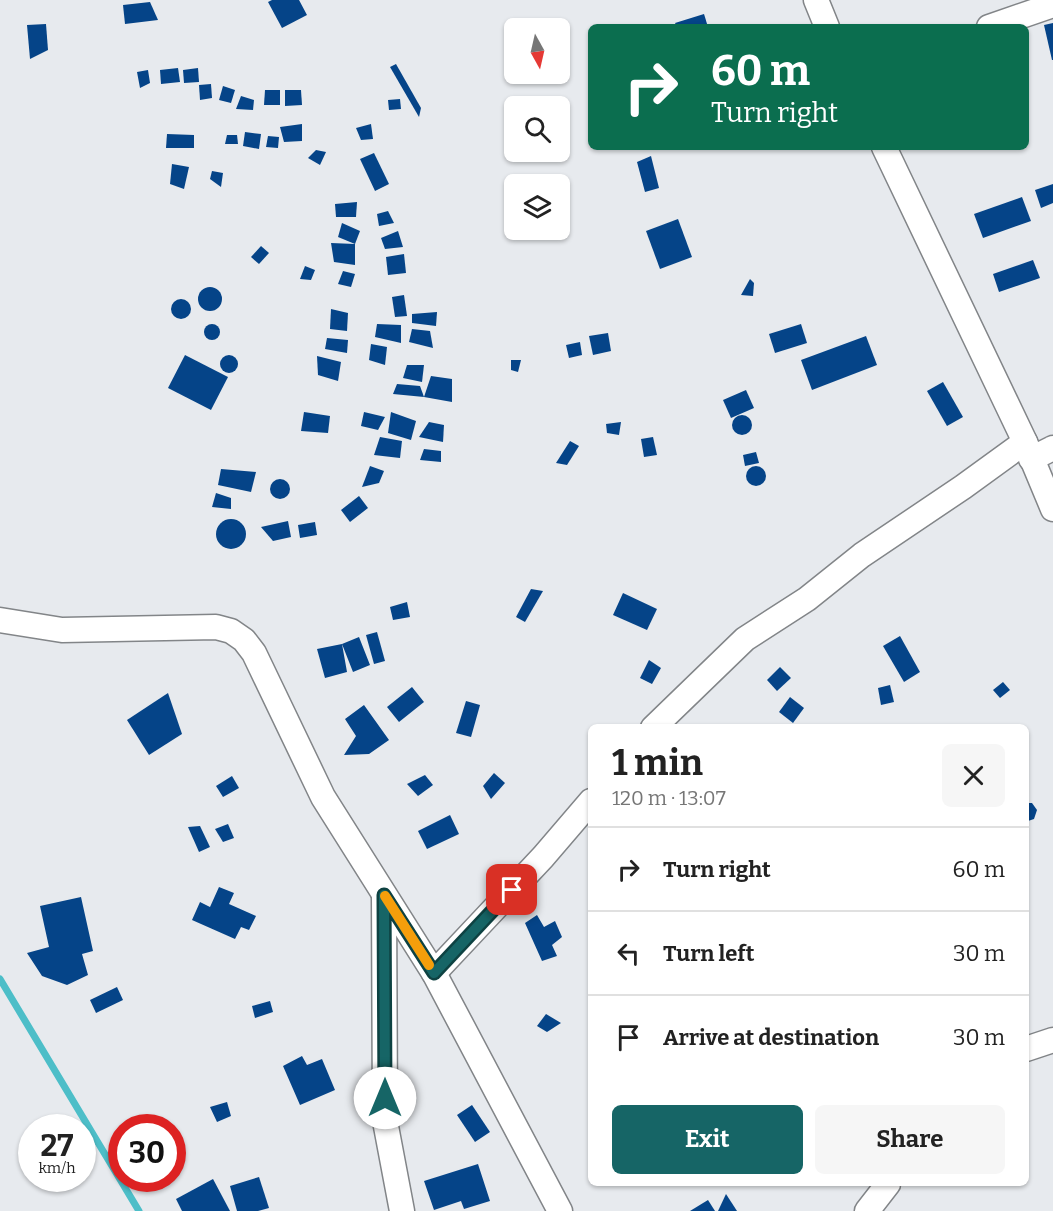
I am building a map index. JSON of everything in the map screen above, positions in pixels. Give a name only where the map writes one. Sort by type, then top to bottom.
[{"type":"street","points":[[816,0],[826,24]]},
{"type":"street","points":[[998,24],[1053,5]]},
{"type":"street","points":[[885,150],[1028,450],[1053,509]]},
{"type":"street","points":[[657,724],[745,639],[807,599],[862,555],[963,487],[1028,450],[1053,448]]},
{"type":"street","points":[[0,620],[62,630],[216,627],[231,631],[244,640],[254,652],[323,797],[434,973],[560,1211]]},
{"type":"street","points":[[434,973],[543,857],[588,804]]},
{"type":"street","points":[[384,895],[385,1121],[402,1211]]},
{"type":"street","points":[[1029,1048],[1053,1040]]},
{"type":"street","points":[[867,1211],[886,1186]]},
{"type":"building","points":[[299,0],[307,15],[282,28],[268,2]]},
{"type":"building","points":[[150,2],[158,20],[125,24],[123,5]]},
{"type":"building","points":[[704,14],[707,24],[676,24]]},
{"type":"building","points":[[1053,23],[1053,60],[1052,60],[1044,25]]},
{"type":"building","points":[[46,24],[48,50],[30,59],[27,25]]},
{"type":"building","points":[[396,64],[421,108],[419,117],[390,67]]},
{"type":"building","points":[[178,68],[180,82],[161,84],[160,70]]},
{"type":"building","points":[[198,68],[199,82],[184,83],[183,70]]},
{"type":"building","points":[[148,70],[150,83],[140,88],[137,72]]},
{"type":"building","points":[[211,84],[212,98],[200,100],[199,85]]},
{"type":"building","points":[[223,86],[235,90],[231,103],[219,100]]},
{"type":"building","points":[[265,90],[280,90],[280,105],[264,105]]},
{"type":"building","points":[[285,90],[301,90],[302,105],[285,106]]},
{"type":"building","points":[[241,96],[254,100],[253,110],[236,109]]},
{"type":"building","points":[[400,99],[401,109],[389,110],[388,100]]},
{"type":"building","points":[[302,124],[302,141],[284,142],[280,127]]},
{"type":"building","points":[[371,124],[373,139],[361,140],[356,128]]},
{"type":"building","points":[[245,132],[261,134],[259,149],[243,146]]},
{"type":"building","points":[[167,134],[194,135],[194,148],[166,148]]},
{"type":"building","points":[[227,135],[237,135],[238,144],[225,144]]},
{"type":"building","points":[[268,136],[279,137],[278,148],[266,147]]},
{"type":"building","points":[[316,150],[326,152],[320,165],[308,158]]},
{"type":"building","points":[[374,153],[389,184],[375,191],[360,159]]},
{"type":"building","points":[[651,156],[659,188],[645,192],[637,162]]},
{"type":"building","points":[[172,164],[189,167],[184,189],[170,184]]},
{"type":"building","points":[[212,171],[223,173],[221,187],[210,179]]},
{"type":"building","points":[[1053,184],[1053,203],[1041,208],[1035,190]]},
{"type":"building","points":[[1022,197],[1031,221],[983,238],[974,214]]},
{"type":"building","points":[[357,202],[356,217],[336,217],[335,204]]},
{"type":"building","points":[[388,211],[394,223],[379,226],[377,214]]},
{"type":"building","points":[[678,219],[692,257],[660,269],[646,231]]},
{"type":"building","points":[[342,223],[360,231],[355,244],[338,237]]},
{"type":"building","points":[[398,231],[403,247],[385,249],[381,238]]},
{"type":"building","points":[[331,243],[355,244],[355,265],[334,262]]},
{"type":"building","points":[[261,246],[269,253],[259,264],[251,257]]},
{"type":"building","points":[[404,254],[406,273],[388,275],[386,257]]},
{"type":"building","points":[[1033,260],[1040,278],[999,292],[993,274]]},
{"type":"building","points":[[305,266],[315,270],[311,280],[300,279]]},
{"type":"building","points":[[343,271],[355,274],[351,287],[338,284]]},
{"type":"building","points":[[750,279],[754,283],[753,296],[741,295]]},
{"type":"building","points":[[210,287],[215,288],[221,294],[221,304],[215,310],[210,311],[205,310],[199,304],[198,299],[199,294],[205,288]]},
{"type":"building","points":[[404,295],[407,316],[395,317],[392,297]]},
{"type":"building","points":[[181,299],[188,302],[191,309],[188,316],[181,319],[174,316],[171,309],[174,302]]},
{"type":"building","points":[[331,309],[348,313],[347,331],[330,329]]},
{"type":"building","points":[[437,312],[436,326],[412,323],[412,314]]},
{"type":"building","points":[[212,324],[218,326],[220,332],[218,338],[212,340],[206,338],[204,332],[206,326]]},
{"type":"building","points":[[377,324],[401,325],[401,343],[375,337]]},
{"type":"building","points":[[801,324],[807,343],[775,353],[769,334]]},
{"type":"building","points":[[412,329],[430,331],[433,348],[409,342]]},
{"type":"building","points":[[608,333],[611,351],[593,355],[589,336]]},
{"type":"building","points":[[866,336],[877,365],[812,390],[801,360]]},
{"type":"building","points":[[327,338],[348,340],[347,353],[325,349]]},
{"type":"building","points":[[580,342],[582,355],[569,358],[566,345]]},
{"type":"building","points":[[371,344],[387,347],[385,365],[369,360]]},
{"type":"building","points":[[185,355],[228,377],[211,410],[168,388]]},
{"type":"building","points":[[229,355],[237,360],[238,364],[233,372],[229,373],[221,368],[220,364],[225,356]]},
{"type":"building","points":[[317,356],[341,362],[338,381],[318,375]]},
{"type":"building","points":[[511,360],[521,360],[518,372],[511,370]]},
{"type":"building","points":[[407,365],[424,365],[422,382],[403,378]]},
{"type":"building","points":[[431,376],[452,379],[452,402],[424,397]]},
{"type":"building","points":[[943,382],[963,417],[947,426],[927,391]]},
{"type":"building","points":[[397,384],[420,386],[424,397],[393,394]]},
{"type":"building","points":[[746,390],[754,408],[731,418],[723,400]]},
{"type":"building","points":[[304,412],[330,416],[328,433],[301,431]]},
{"type":"building","points":[[364,412],[385,417],[378,430],[361,426]]},
{"type":"building","points":[[391,412],[416,421],[411,440],[388,433]]},
{"type":"building","points":[[742,415],[749,418],[752,425],[749,432],[742,435],[735,432],[732,425],[735,418]]},
{"type":"building","points":[[429,422],[444,425],[443,442],[419,437]]},
{"type":"building","points":[[621,422],[619,435],[607,433],[606,424]]},
{"type":"building","points":[[380,437],[402,441],[400,458],[374,455]]},
{"type":"building","points":[[653,437],[657,455],[644,457],[641,439]]},
{"type":"building","points":[[570,441],[579,446],[567,465],[556,463]]},
{"type":"building","points":[[424,449],[441,451],[441,462],[420,460]]},
{"type":"building","points":[[756,452],[759,463],[745,466],[743,455]]},
{"type":"building","points":[[370,466],[384,471],[379,483],[362,487]]},
{"type":"building","points":[[756,466],[763,469],[766,476],[763,483],[756,486],[749,483],[746,476],[749,469]]},
{"type":"building","points":[[221,469],[256,472],[251,492],[218,485]]},
{"type":"building","points":[[280,479],[287,482],[290,489],[287,496],[280,499],[273,496],[270,489],[273,482]]},
{"type":"building","points":[[216,493],[231,498],[231,509],[212,507]]},
{"type":"building","points":[[359,496],[368,508],[350,522],[341,510]]},
{"type":"building","points":[[231,519],[237,520],[245,528],[245,540],[237,548],[231,549],[225,548],[217,540],[216,534],[217,528],[225,520]]},
{"type":"building","points":[[288,521],[291,537],[273,541],[261,527]]},
{"type":"building","points":[[315,522],[317,535],[300,538],[298,525]]},
{"type":"building","points":[[531,589],[543,591],[525,622],[516,617]]},
{"type":"building","points":[[623,593],[657,609],[647,630],[613,615]]},
{"type":"building","points":[[407,602],[410,617],[393,620],[390,607]]},
{"type":"building","points":[[377,632],[385,661],[374,664],[366,635]]},
{"type":"building","points":[[900,636],[920,672],[904,682],[883,646]]},
{"type":"building","points":[[359,637],[370,665],[353,672],[342,644]]},
{"type":"building","points":[[342,644],[347,672],[325,678],[317,649]]},
{"type":"building","points":[[649,660],[661,668],[652,684],[640,678]]},
{"type":"building","points":[[780,667],[791,678],[777,691],[767,680]]},
{"type":"building","points":[[1003,682],[1010,690],[1000,698],[993,690]]},
{"type":"building","points":[[890,685],[894,702],[881,705],[878,688]]},
{"type":"building","points":[[412,687],[424,702],[399,722],[387,707]]},
{"type":"building","points":[[168,693],[182,734],[149,755],[127,720]]},
{"type":"building","points":[[790,697],[804,708],[793,723],[779,712]]},
{"type":"building","points":[[466,701],[480,705],[471,737],[456,733]]},
{"type":"building","points":[[364,705],[389,740],[369,754],[344,755],[356,736],[345,719]]},
{"type":"building","points":[[494,773],[505,783],[491,799],[483,786]]},
{"type":"building","points":[[425,775],[433,785],[418,796],[407,784]]},
{"type":"building","points":[[232,776],[239,788],[223,797],[216,786]]},
{"type":"building","points":[[1029,803],[1032,803],[1037,810],[1034,819],[1029,821]]},
{"type":"building","points":[[450,815],[459,834],[427,849],[418,831]]},
{"type":"building","points":[[228,824],[234,838],[223,842],[215,829]]},
{"type":"building","points":[[200,826],[210,847],[199,852],[188,827]]},
{"type":"building","points":[[219,887],[234,893],[229,904],[256,916],[249,930],[241,927],[235,939],[192,920],[200,902],[210,907]]},
{"type":"building","points":[[81,897],[93,951],[82,954],[88,975],[67,985],[42,976],[27,953],[49,947],[40,906]]},
{"type":"building","points":[[537,915],[544,927],[555,921],[562,937],[552,945],[557,956],[542,961],[525,923]]},
{"type":"building","points":[[117,987],[123,1000],[96,1013],[90,1000]]},
{"type":"building","points":[[270,1001],[273,1012],[255,1018],[252,1006]]},
{"type":"building","points":[[546,1014],[561,1023],[547,1032],[537,1026]]},
{"type":"building","points":[[302,1056],[307,1065],[322,1059],[335,1090],[300,1105],[283,1066]]},
{"type":"building","points":[[227,1102],[231,1116],[217,1122],[210,1107]]},
{"type":"building","points":[[472,1105],[490,1132],[475,1142],[457,1115]]},
{"type":"building","points":[[478,1164],[490,1201],[464,1209],[461,1201],[434,1210],[424,1181]]},
{"type":"building","points":[[259,1177],[269,1208],[258,1211],[237,1211],[230,1186]]},
{"type":"building","points":[[213,1179],[230,1211],[182,1211],[176,1199]]},
{"type":"building","points":[[726,1194],[737,1211],[718,1211]]},
{"type":"building","points":[[708,1200],[715,1211],[690,1211]]},
{"type":"waterway","points":[[0,979],[139,1211]]},
{"type":"slow traffic","points":[[385,896],[429,965]]},
{"type":"route","points":[[385,1098],[384,895],[434,973],[512,890]]}]
